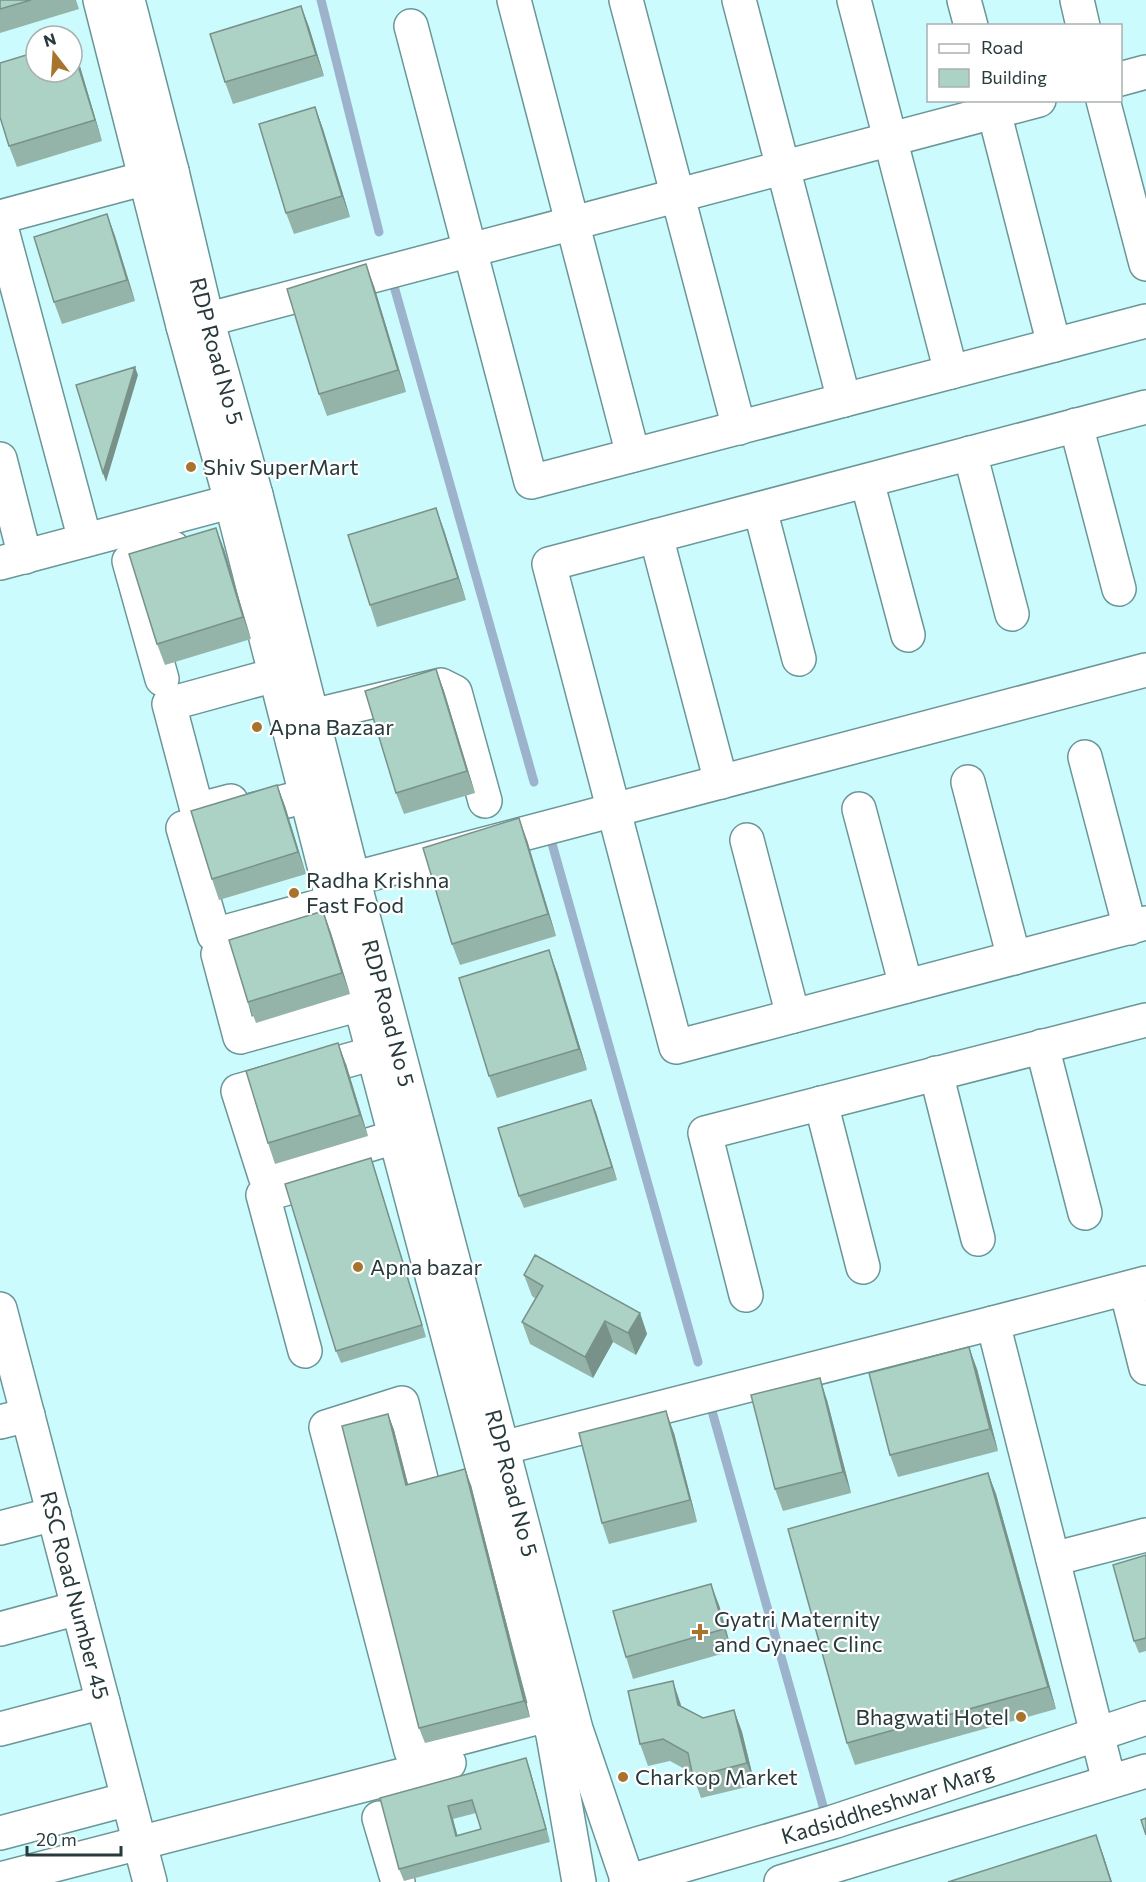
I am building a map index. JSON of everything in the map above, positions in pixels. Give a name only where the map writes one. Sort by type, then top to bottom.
[{"type":"main road","name":"RDP Road No 5","points":[[100,0],[159,174]]},
{"type":"main road","name":"RDP Road No 5","points":[[128,0],[159,174],[195,323],[244,498],[312,716],[339,897],[360,1004],[559,1726],[628,1882]]},
{"type":"main road","points":[[514,0],[633,455]]},
{"type":"main road","points":[[626,0],[739,428]]},
{"type":"main road","points":[[739,0],[844,400]]},
{"type":"main road","points":[[854,0],[951,372]]},
{"type":"main road","points":[[964,0],[970,24]]},
{"type":"main road","points":[[1077,0],[1083,24]]},
{"type":"main road","points":[[411,26],[531,482],[1146,321]]},
{"type":"main road","points":[[1122,78],[1146,72]]},
{"type":"main road","points":[[195,323],[890,139],[992,106],[1023,102]]},
{"type":"main road","points":[[1104,102],[1146,264]]},
{"type":"main road","points":[[992,106],[1054,345]]},
{"type":"main road","points":[[0,217],[159,174]]},
{"type":"main road","points":[[0,224],[85,540]]},
{"type":"main road","points":[[1085,757],[1138,926],[676,1047],[549,564],[1146,407]]},
{"type":"main road","points":[[1076,425],[1119,589]]},
{"type":"main road","points":[[970,453],[1012,614]]},
{"type":"main road","points":[[0,459],[13,560],[244,498]]},
{"type":"main road","points":[[867,481],[908,635]]},
{"type":"main road","name":"RDP Road No 5","points":[[244,498],[276,675],[304,788],[339,897],[502,1448],[559,1726],[579,1882]]},
{"type":"main road","points":[[760,508],[800,659]]},
{"type":"main road","points":[[162,679],[129,561],[184,544],[176,516]]},
{"type":"main road","points":[[656,536],[721,782]]},
{"type":"main road","points":[[304,788],[183,828],[214,935],[614,810],[1146,670]]},
{"type":"main road","points":[[276,675],[169,704],[197,810],[304,788]]},
{"type":"main road","points":[[312,716],[441,685],[455,692],[486,801]]},
{"type":"main road","points":[[968,782],[1014,958]]},
{"type":"main road","points":[[860,809],[906,986]]},
{"type":"main road","points":[[747,840],[793,1016]]},
{"type":"main road","points":[[339,897],[218,954],[240,1037],[360,1004]]},
{"type":"main road","points":[[746,1295],[705,1133],[1146,1020]]},
{"type":"main road","points":[[1042,1046],[1085,1213]]},
{"type":"main road","points":[[374,1053],[238,1091],[265,1176],[398,1147]]},
{"type":"main road","points":[[936,1074],[978,1239]]},
{"type":"main road","points":[[821,1103],[863,1267]]},
{"type":"main road","points":[[305,1351],[263,1195],[398,1147]]},
{"type":"main road","points":[[502,1448],[1136,1286],[1146,1368]]},
{"type":"main road","name":"RSC Road Number 45","points":[[1,1319],[14,1419],[54,1514],[150,1882]]},
{"type":"main road","points":[[993,1323],[1108,1781]]},
{"type":"main road","points":[[422,1483],[402,1404],[326,1427],[411,1751],[559,1726]]},
{"type":"main road","points":[[0,1528],[54,1514]]},
{"type":"main road","points":[[1053,1559],[1146,1535]]},
{"type":"main road","points":[[0,1629],[78,1608]]},
{"type":"main road","points":[[0,1729],[103,1702]]},
{"type":"main road","name":"Kadsiddheshwar Marg","points":[[628,1882],[833,1822],[1146,1718]]},
{"type":"main road","points":[[0,1879],[140,1844],[559,1726]]},
{"type":"main road","name":"Kadsiddheshwar Marg","points":[[781,1882],[1146,1771]]},
{"type":"main road","points":[[0,1833],[129,1799]]},
{"type":"main road","points":[[379,1818],[398,1882]]},
{"type":"building","points":[[0,0],[31,0],[0,9]]},
{"type":"building","points":[[301,6],[316,55],[225,82],[210,34]]},
{"type":"building","points":[[24,56],[24,84],[84,84],[95,120],[9,146],[0,117],[0,63]]},
{"type":"building","points":[[315,107],[342,196],[286,213],[259,124]]},
{"type":"building","points":[[107,214],[127,280],[54,302],[34,237]]},
{"type":"building","points":[[366,264],[398,370],[319,394],[287,289]]},
{"type":"building","points":[[135,367],[103,473],[76,385]]},
{"type":"building","points":[[436,508],[458,578],[370,605],[348,535]]},
{"type":"building","points":[[216,528],[243,617],[157,644],[129,554]]},
{"type":"building","points":[[436,669],[467,771],[396,793],[365,691]]},
{"type":"building","points":[[277,785],[298,852],[212,879],[191,811]]},
{"type":"building","points":[[519,818],[548,914],[452,944],[423,848]]},
{"type":"building","points":[[323,911],[342,973],[248,1002],[229,940]]},
{"type":"building","points":[[549,950],[579,1049],[489,1076],[459,978]]},
{"type":"building","points":[[338,1043],[360,1115],[268,1143],[246,1071]]},
{"type":"building","points":[[591,1100],[612,1167],[519,1196],[498,1128]]},
{"type":"building","name":"Apna bazar","points":[[371,1158],[422,1325],[336,1351],[285,1184]]},
{"type":"building","points":[[535,1255],[640,1313],[628,1333],[605,1321],[585,1357],[522,1322],[543,1286],[524,1275]]},
{"type":"building","points":[[969,1347],[990,1429],[890,1455],[869,1373]]},
{"type":"building","points":[[820,1378],[843,1472],[775,1489],[751,1395]]},
{"type":"building","points":[[666,1411],[690,1500],[602,1523],[579,1433]]},
{"type":"building","points":[[388,1414],[406,1485],[465,1469],[524,1701],[419,1728],[342,1426]]},
{"type":"building","points":[[988,1473],[1048,1687],[847,1743],[788,1529]]},
{"type":"building","points":[[1146,1555],[1146,1638],[1134,1641],[1113,1565]]},
{"type":"building","points":[[711,1584],[724,1629],[626,1657],[613,1611]]},
{"type":"building","points":[[673,1681],[678,1705],[703,1718],[734,1710],[747,1763],[693,1777],[688,1753],[663,1739],[640,1744],[628,1691]]},
{"type":"building","points":[[526,1758],[546,1829],[399,1869],[380,1798]],"holes":[[[472,1800],[481,1829],[456,1836],[448,1806]]]},
{"type":"building","points":[[1146,1818],[1146,1835],[1141,1820]]},
{"type":"building","points":[[1096,1835],[1111,1882],[948,1882]]},
{"type":"waterway","points":[[321,0],[379,232]]},
{"type":"waterway","points":[[392,279],[534,782]]},
{"type":"waterway","points":[[549,833],[698,1362]]},
{"type":"waterway","points":[[710,1404],[825,1813]]},
{"type":"place","name":"Shiv SuperMart","points":[[191,467]]},
{"type":"place","name":"Apna Bazaar","points":[[257,727]]},
{"type":"place","name":"Radha Krishna Fast Food","points":[[294,893]]},
{"type":"place","name":"Apna bazar","points":[[358,1267]]},
{"type":"place","name":"Gyatri Maternity and Gynaec Clinc","points":[[700,1632]]},
{"type":"place","name":"Bhagwati Hotel","points":[[1021,1717]]},
{"type":"place","name":"Charkop Market","points":[[623,1777]]}]
